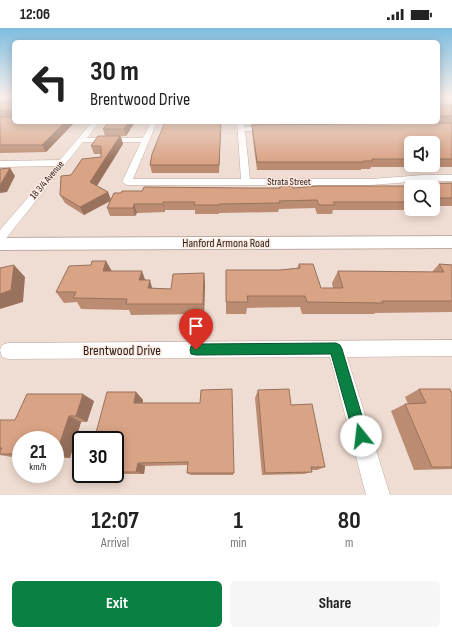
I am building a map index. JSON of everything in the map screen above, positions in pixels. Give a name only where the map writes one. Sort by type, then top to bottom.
[{"type":"main road","name":"Hanford Armona Road","points":[[0,244],[452,242]]},
{"type":"street","name":"18 3/4 Avenue","points":[[0,238],[94,124]]},
{"type":"street","points":[[81,140],[146,140],[153,124]]},
{"type":"street","points":[[246,182],[240,125],[277,129]]},
{"type":"street","name":"Strata Street","points":[[146,140],[127,182],[372,182],[423,178],[452,178]]},
{"type":"street","points":[[0,164],[61,163]]},
{"type":"street","name":"Brentwood Drive","points":[[8,351],[452,348]]},
{"type":"street","points":[[336,349],[378,495]]},
{"type":"building","points":[[0,118],[12,118],[12,124],[63,124],[42,145],[0,145]]},
{"type":"building","points":[[452,123],[452,159],[440,159],[440,136],[404,136],[404,159],[372,159],[373,161],[363,161],[364,162],[257,162],[252,125],[352,124]]},
{"type":"building","points":[[107,124],[128,124],[124,129],[103,129]]},
{"type":"building","points":[[164,124],[221,124],[219,165],[150,165],[152,154]]},
{"type":"building","points":[[98,136],[120,136],[90,182],[108,192],[80,207],[60,195],[61,176],[71,175],[82,159],[101,157],[101,146],[91,146]]},
{"type":"building","points":[[10,168],[1,184],[0,184],[0,169]]},
{"type":"building","points":[[440,183],[452,183],[452,198],[440,198]]},
{"type":"building","points":[[280,186],[292,186],[293,188],[318,186],[404,186],[404,202],[333,202],[335,205],[319,205],[317,200],[279,201],[280,203],[194,205],[195,202],[163,202],[163,204],[134,204],[133,208],[107,208],[114,193],[121,193],[122,191],[142,191],[144,187],[280,188]]},
{"type":"building","points":[[92,261],[106,261],[103,271],[142,271],[139,280],[150,280],[148,288],[171,289],[173,274],[204,273],[203,304],[126,304],[127,299],[73,298],[76,292],[56,292],[69,266],[91,265]]},
{"type":"building","points":[[299,264],[313,264],[321,288],[343,288],[338,271],[444,272],[439,264],[452,265],[452,301],[382,301],[383,303],[307,302],[305,296],[247,296],[248,302],[226,302],[226,270],[280,270],[300,268]]},
{"type":"building","points":[[14,265],[11,290],[0,294],[0,268]]},
{"type":"building","points":[[232,389],[234,473],[187,473],[188,462],[138,463],[136,472],[124,472],[124,431],[96,431],[107,392],[136,392],[134,403],[200,403],[201,390]]},
{"type":"building","points":[[289,389],[291,405],[312,404],[325,467],[311,467],[312,472],[265,473],[258,390]]},
{"type":"building","points":[[419,389],[450,389],[452,392],[452,467],[432,467],[405,404],[426,403]]},
{"type":"building","points":[[27,394],[83,394],[76,416],[69,416],[64,431],[12,431],[12,454],[0,454],[2,448],[0,448],[0,420],[15,420]]},
{"type":"route","points":[[196,350],[336,349],[361,436]]}]
